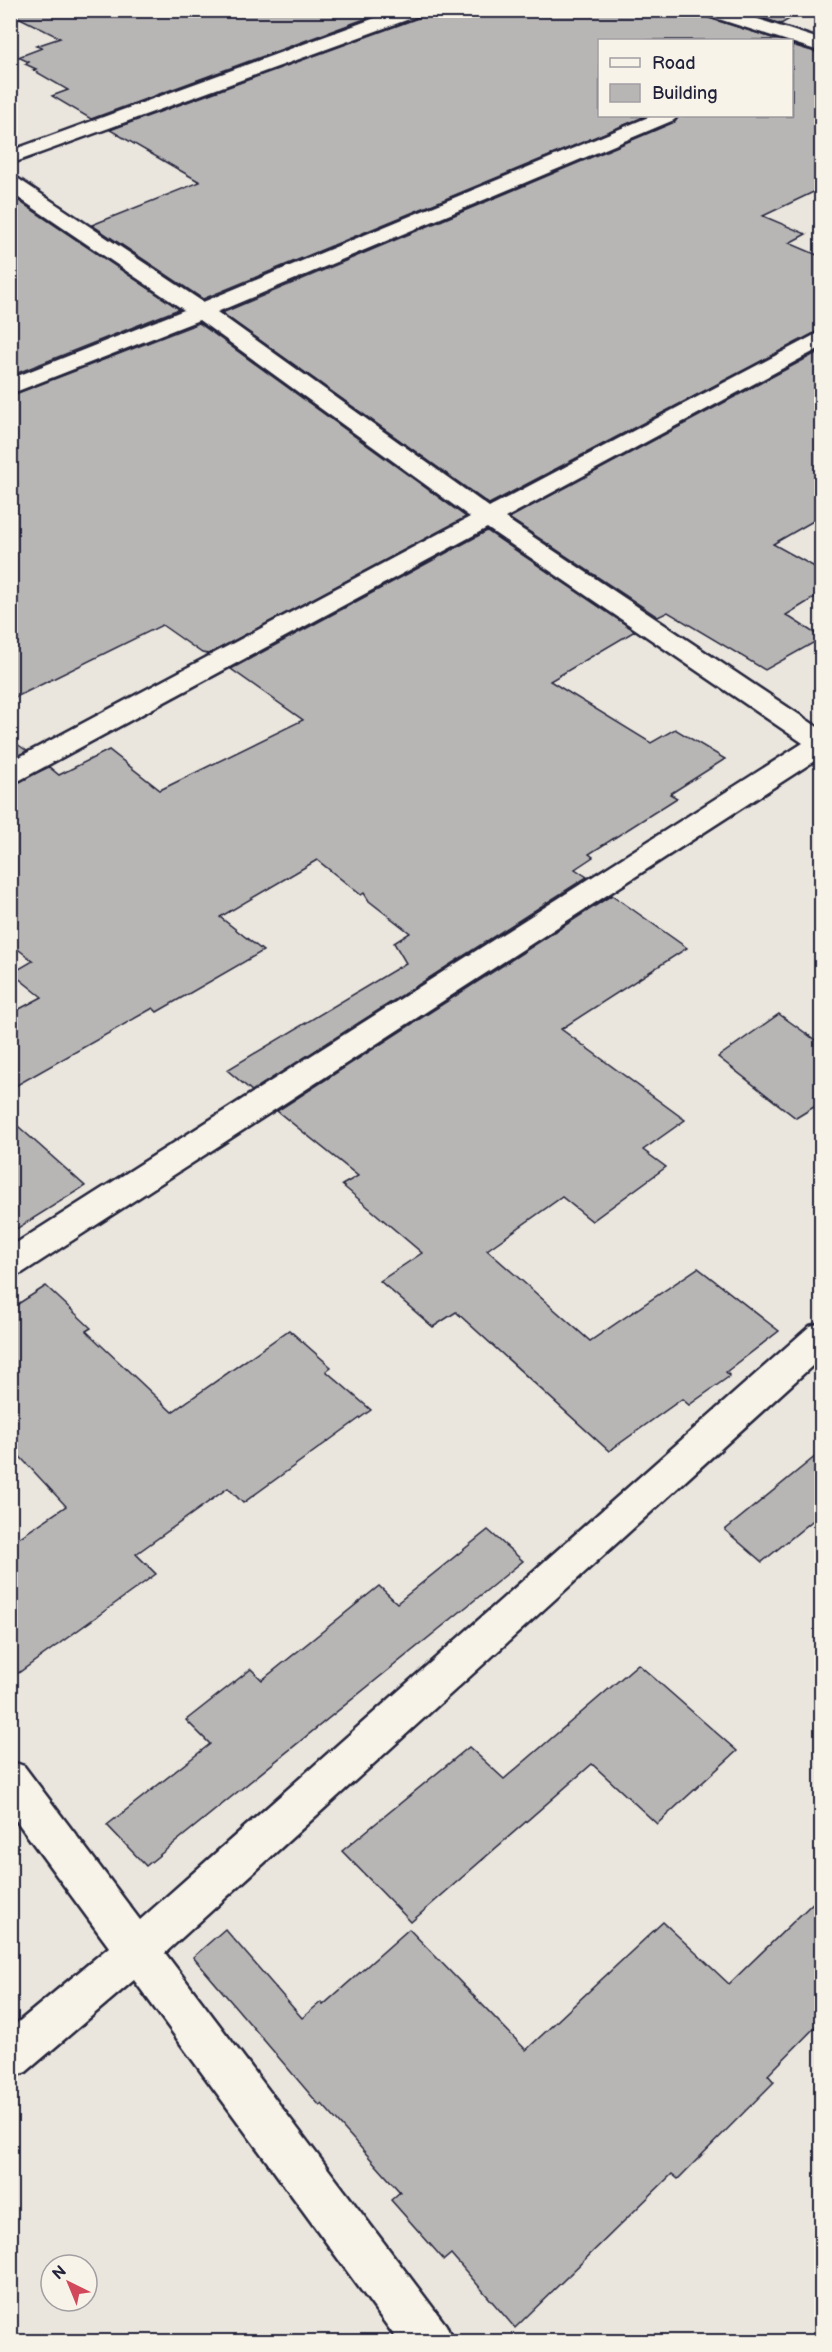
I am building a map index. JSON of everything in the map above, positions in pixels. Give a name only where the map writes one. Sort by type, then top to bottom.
[{"type":"street","points":[[10,158],[416,10]]},
{"type":"street","points":[[710,10],[822,46]]},
{"type":"street","points":[[801,59],[822,51]]},
{"type":"street","points":[[10,387],[201,311],[665,117]]},
{"type":"street","points":[[10,182],[201,311],[488,518],[822,743],[10,1264]]},
{"type":"street","points":[[10,774],[822,338]]},
{"type":"street","points":[[10,2057],[138,1950],[822,1336]]},
{"type":"street","points":[[10,1779],[429,2342]]},
{"type":"building","points":[[10,10],[389,10],[91,119],[52,96],[68,90],[33,70],[36,69],[25,64],[29,62],[18,57],[42,48],[36,46],[60,38],[10,13]]},
{"type":"building","points":[[427,10],[699,10],[702,16],[776,39],[598,39],[598,117],[644,117],[203,299],[92,225],[200,182],[110,130],[424,16]]},
{"type":"building","points":[[739,10],[805,10],[781,24]]},
{"type":"building","points":[[793,45],[822,54],[822,188],[763,216],[806,234],[789,243],[822,257],[822,329],[489,504],[222,313],[675,122],[678,117],[793,117]]},
{"type":"building","points":[[10,195],[179,309],[10,376]]},
{"type":"building","points":[[199,323],[466,517],[209,654],[202,653],[162,625],[10,700],[10,396]]},
{"type":"building","points":[[822,350],[822,516],[773,544],[822,571],[822,593],[786,615],[822,638],[765,670],[668,612],[658,617],[509,518]]},
{"type":"building","points":[[487,531],[635,631],[550,681],[651,743],[675,729],[725,759],[670,794],[677,798],[589,854],[593,857],[575,869],[587,877],[252,1091],[227,1070],[406,963],[394,943],[410,933],[369,901],[364,893],[361,895],[317,860],[220,917],[263,951],[157,1012],[153,1008],[10,1089],[10,1014],[42,997],[12,973],[33,961],[10,943],[10,785],[49,767],[59,775],[109,750],[160,790],[303,720],[231,669]]},
{"type":"building","points":[[10,739],[27,751],[10,759]]},
{"type":"building","points":[[612,895],[687,948],[561,1029],[685,1120],[643,1150],[666,1167],[592,1221],[562,1197],[487,1250],[590,1341],[698,1268],[779,1331],[726,1372],[730,1376],[689,1405],[682,1399],[609,1451],[456,1312],[433,1327],[380,1281],[422,1253],[342,1185],[358,1176],[277,1111]]},
{"type":"building","points":[[779,1014],[822,1045],[822,1102],[796,1118],[718,1057]]},
{"type":"building","points":[[10,1119],[85,1186],[10,1233]]},
{"type":"building","points":[[46,1286],[91,1328],[86,1331],[172,1412],[289,1330],[331,1367],[326,1371],[371,1410],[243,1503],[228,1488],[136,1554],[156,1574],[10,1679],[10,1544],[66,1506],[10,1446],[10,1309]]},
{"type":"building","points":[[822,1451],[822,1513],[762,1562],[725,1530]]},
{"type":"building","points":[[488,1530],[523,1561],[146,1866],[107,1825],[210,1744],[186,1720],[251,1669],[262,1680],[379,1586],[397,1603]]},
{"type":"building","points":[[638,1664],[737,1751],[657,1824],[592,1764],[411,1922],[342,1851],[469,1747],[504,1779]]},
{"type":"building","points":[[822,1894],[822,2020],[768,2075],[774,2082],[678,2179],[672,2174],[515,2328],[451,2254],[444,2260],[391,2200],[400,2192],[322,2104],[320,2106],[193,1957],[225,1929],[302,2018],[321,2002],[323,2005],[409,1929],[526,2050],[663,1922],[729,1984]]}]
